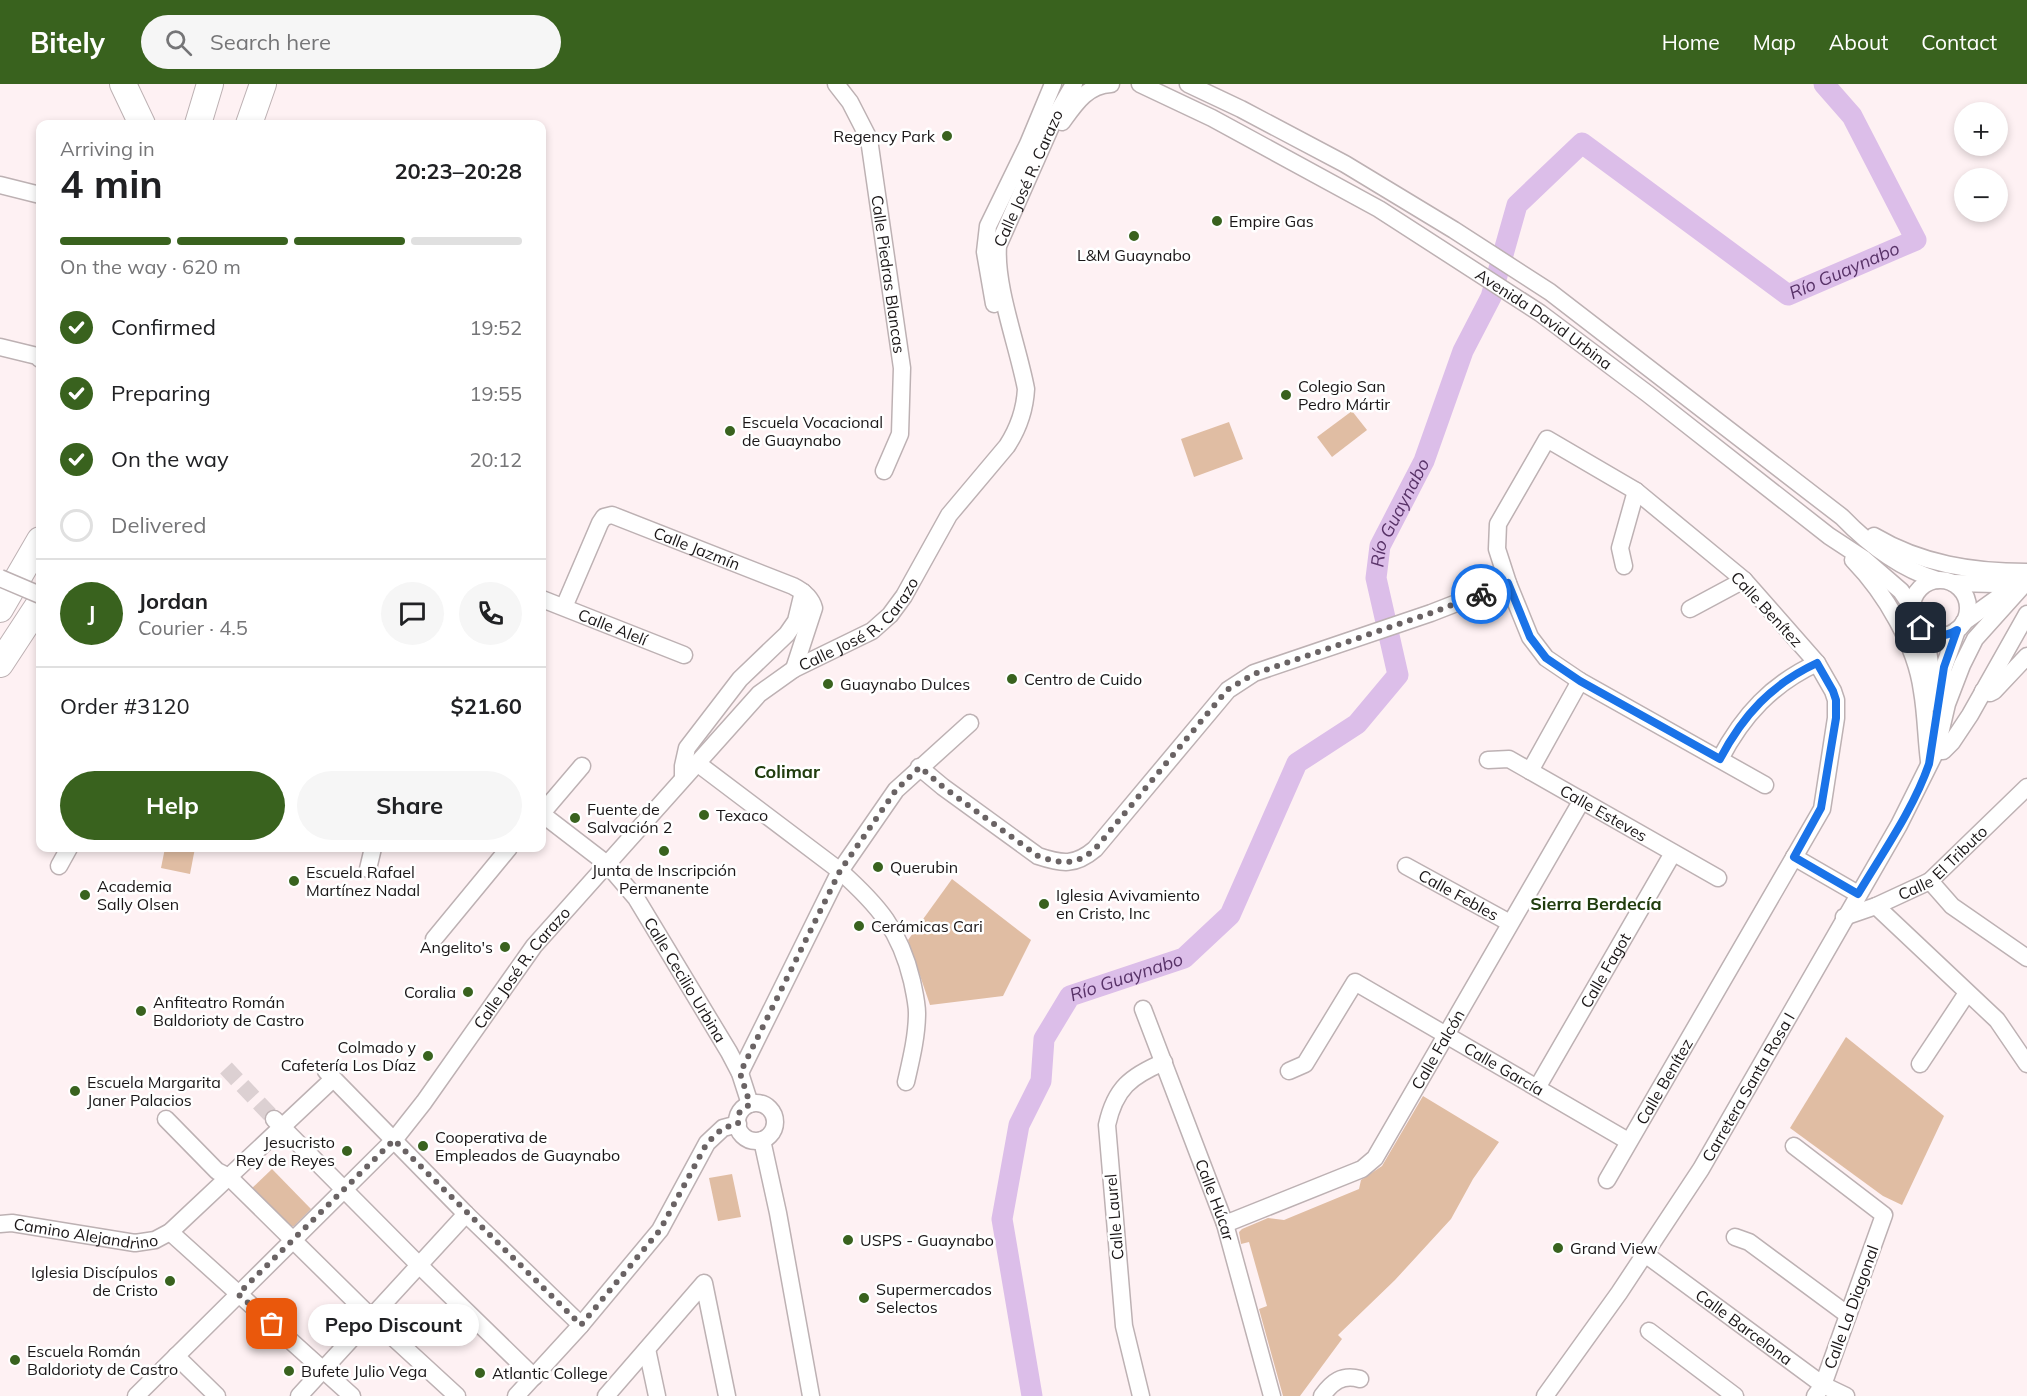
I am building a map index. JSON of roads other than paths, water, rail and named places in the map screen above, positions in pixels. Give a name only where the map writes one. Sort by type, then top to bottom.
[{"type":"highway","points":[[123,84],[140,120]]},
{"type":"highway","points":[[199,120],[210,84]]},
{"type":"highway","points":[[250,120],[263,84]]},
{"type":"highway","points":[[0,609],[36,547]]},
{"type":"highway","points":[[0,664],[36,609]]},
{"type":"street","name":"Calle Piedras Blancas","points":[[836,84],[850,102],[869,140],[902,368],[900,434],[884,471]]},
{"type":"street","points":[[1041,115],[1044,84]]},
{"type":"street","name":"Calle José R. Carazo","points":[[1020,415],[1017,390],[992,296],[985,240],[991,217],[1041,115],[1053,84]]},
{"type":"street","name":"Calle José R. Carazo","points":[[136,1396],[394,1140],[424,1102],[534,946],[759,694],[794,669],[872,632],[890,615],[904,596],[949,515],[1015,434],[1025,401],[1026,388],[1003,293],[998,246],[1056,115],[1074,84]]},
{"type":"street","points":[[1041,149],[1079,99],[1094,88],[1111,84]]},
{"type":"street","name":"Avenida David Urbina","points":[[1117,84],[1146,88],[1212,118],[1379,209],[1446,250],[1540,313],[1648,394],[1829,536],[1889,580],[1901,591],[1912,607]]},
{"type":"street","name":"Avenida David Urbina","points":[[1188,84],[1345,164],[1550,292],[1842,517],[1875,548],[1917,573],[1945,582]]},
{"type":"street","points":[[0,185],[36,194]]},
{"type":"street","points":[[0,347],[36,356]]},
{"type":"street","name":"Calle Benítez","points":[[1508,583],[1497,549],[1498,524],[1547,439],[1636,491],[1744,580],[1817,663],[1836,700],[1836,718],[1821,808],[1607,1180]]},
{"type":"street","points":[[1624,566],[1620,548],[1636,491]]},
{"type":"street","name":"Calle Jazmín","points":[[564,607],[600,523],[608,514],[793,586],[803,592]]},
{"type":"street","points":[[1842,517],[1880,539],[1924,559],[1976,570],[2027,576]]},
{"type":"street","points":[[1829,536],[1859,567],[1887,603],[1909,648],[1922,689],[1932,758],[1952,742],[2027,614]]},
{"type":"street","points":[[2027,576],[1947,635],[1935,635],[1921,628],[1914,618],[1912,607],[1918,591],[1926,584],[1945,582],[1996,584],[2027,576]]},
{"type":"street","name":"Carretera Santa Rosa I","points":[[1545,1396],[1620,1293],[1701,1169],[1924,778],[1947,705],[1962,665],[1975,639],[2027,576]]},
{"type":"street","points":[[0,578],[36,593]]},
{"type":"street","points":[[1690,609],[1744,580]]},
{"type":"street","points":[[1945,582],[1962,590],[1967,600],[1968,611],[1961,626]]},
{"type":"street","points":[[920,767],[943,787],[1038,856],[1054,861],[1082,860],[1095,849],[1227,690],[1254,674],[1431,613],[1508,583],[1530,637],[1546,658],[1580,681],[1765,785]]},
{"type":"street","points":[[794,669],[814,608],[803,592]]},
{"type":"street","points":[[683,778],[687,748],[740,679],[787,634],[796,621],[803,592]]},
{"type":"street","name":"Calle Alelí","points":[[546,600],[684,655]]},
{"type":"street","name":"Carretera Santa Rosa I","points":[[1932,758],[1944,667],[1961,626]]},
{"type":"street","name":"Carretera Santa Rosa I","points":[[1921,628],[1933,673],[1932,758]]},
{"type":"street","points":[[1983,691],[1990,693],[1994,691],[2027,656]]},
{"type":"street","points":[[1720,759],[1733,733],[1753,708],[1795,673],[1817,663]]},
{"type":"street","points":[[1530,771],[1580,681]]},
{"type":"street","points":[[740,1073],[840,871],[896,790],[970,723]]},
{"type":"street","name":"Calle Esteves","points":[[1488,760],[1509,759],[1718,878]]},
{"type":"street","points":[[696,763],[840,871],[883,913],[907,960],[917,1013],[906,1082]]},
{"type":"street","points":[[546,808],[582,766]]},
{"type":"street","name":"Calle El Tributo","points":[[1844,917],[1876,906],[1930,881],[2027,787]]},
{"type":"street","name":"Calle Falcón","points":[[1225,1224],[1362,1169],[1375,1158],[1582,800]]},
{"type":"street","name":"Calle Cecilio Urbina","points":[[546,816],[607,864],[643,909],[729,1052],[740,1073],[750,1104]]},
{"type":"street","points":[[59,866],[67,852]]},
{"type":"street","points":[[368,868],[372,852]]},
{"type":"street","points":[[434,939],[506,852]]},
{"type":"street","name":"Calle Fagot","points":[[1537,1088],[1673,853]]},
{"type":"street","points":[[1794,857],[1858,894]]},
{"type":"street","name":"Calle Febles","points":[[1406,866],[1510,923]]},
{"type":"street","points":[[1930,881],[1952,906],[2027,958]]},
{"type":"street","points":[[1876,906],[1997,1020],[2027,1064]]},
{"type":"street","name":"Calle García","points":[[1289,1071],[1305,1064],[1355,982],[1629,1141]]},
{"type":"street","points":[[1920,1064],[1967,993]]},
{"type":"street","name":"Calle Húcar","points":[[1143,1009],[1225,1224],[1272,1396]]},
{"type":"street","name":"Calle Laurel","points":[[1141,1396],[1124,1326],[1107,1125],[1115,1100],[1126,1084],[1137,1073],[1164,1062]]},
{"type":"street","points":[[352,1396],[170,1232],[229,1177],[278,1123],[329,1075],[466,1214],[581,1325]]},
{"type":"street","points":[[750,1104],[765,1105],[774,1116],[773,1131],[762,1140],[747,1139],[738,1124],[739,1113],[750,1104]]},
{"type":"street","points":[[166,1119],[217,1171],[229,1177],[371,1317],[457,1396]]},
{"type":"street","points":[[278,1123],[418,1265],[534,1377]]},
{"type":"street","points":[[516,1396],[581,1325],[660,1230],[707,1143],[723,1128],[738,1124]]},
{"type":"street","points":[[762,1140],[778,1213],[811,1396]]},
{"type":"street","name":"Calle La Diagonal","points":[[1794,1146],[1884,1215],[1819,1390]]},
{"type":"street","points":[[299,1396],[466,1214]]},
{"type":"street","name":"Camino Alejandrino","points":[[0,1224],[12,1223],[135,1243],[155,1240],[170,1232]]},
{"type":"street","points":[[1735,1237],[1749,1242],[1848,1315]]},
{"type":"street","name":"Calle Barcelona","points":[[1645,1254],[1819,1390],[1846,1396]]},
{"type":"street","points":[[606,1396],[704,1283],[727,1396]]},
{"type":"street","points":[[1649,1331],[1735,1396]]},
{"type":"street","points":[[647,1349],[657,1396]]},
{"type":"street","points":[[176,1356],[217,1396]]},
{"type":"street","points":[[1322,1396],[1331,1383],[1340,1378],[1351,1376],[1360,1379]]},
{"type":"waterway","name":"Río Guaynabo","points":[[1032,1396],[1002,1219],[1019,1125],[1041,1081],[1044,1039],[1070,996],[1184,958],[1230,915],[1297,763],[1357,724],[1398,675],[1376,578],[1380,546],[1424,461],[1463,351],[1491,297],[1517,205],[1582,143],[1788,295],[1916,240],[1852,116],[1824,84]]},
{"type":"tunnel","points":[[226,1068],[274,1119]]},
{"type":"place","name":"Regency Park","points":[[947,136]]},
{"type":"place","name":"Empire Gas","points":[[1217,221]]},
{"type":"place","name":"L&M Guaynabo","points":[[1134,236]]},
{"type":"place","name":"Colegio San Pedro Mártir","points":[[1286,395]]},
{"type":"place","name":"Escuela Vocacional de Guaynabo","points":[[730,431]]},
{"type":"place","name":"Centro de Cuido","points":[[1012,679]]},
{"type":"place","name":"Guaynabo Dulces","points":[[828,684]]},
{"type":"place","name":"Texaco","points":[[704,815]]},
{"type":"place","name":"Fuente de Salvación 2","points":[[575,818]]},
{"type":"place","name":"Junta de Inscripción Permanente","points":[[664,851]]},
{"type":"place","name":"Querubin","points":[[878,867]]},
{"type":"place","name":"Escuela Rafael Martínez Nadal","points":[[294,881]]},
{"type":"place","name":"Academia Sally Olsen","points":[[85,895]]},
{"type":"place","name":"Iglesia Avivamiento en Cristo, Inc","points":[[1044,904]]},
{"type":"place","name":"Cerámicas Cari","points":[[859,926]]},
{"type":"place","name":"Angelito's","points":[[505,947]]},
{"type":"place","name":"Coralia","points":[[468,992]]},
{"type":"place","name":"Anfiteatro Román Baldorioty de Castro","points":[[141,1011]]},
{"type":"place","name":"Colmado y Cafetería Los Díaz","points":[[428,1056]]},
{"type":"place","name":"Escuela Margarita Janer Palacios","points":[[75,1091]]},
{"type":"place","name":"Cooperativa de Empleados de Guaynabo","points":[[423,1146]]},
{"type":"place","name":"Jesucristo Rey de Reyes","points":[[347,1151]]},
{"type":"place","name":"USPS - Guaynabo","points":[[848,1240]]},
{"type":"place","name":"Grand View","points":[[1558,1248]]},
{"type":"place","name":"Iglesia Discípulos de Cristo","points":[[170,1281]]},
{"type":"place","name":"Supermercados Selectos","points":[[864,1298]]},
{"type":"place","name":"Pepo Discount","points":[[272,1324]]},
{"type":"place","name":"Escuela Román Baldorioty de Castro","points":[[15,1360]]},
{"type":"place","name":"Bufete Julio Vega","points":[[289,1371]]},
{"type":"place","name":"Atlantic College","points":[[480,1373]]},
{"type":"district","name":"Colimar","points":[[787,772]]},
{"type":"district","name":"Sierra Berdecía","points":[[1596,904]]}]
